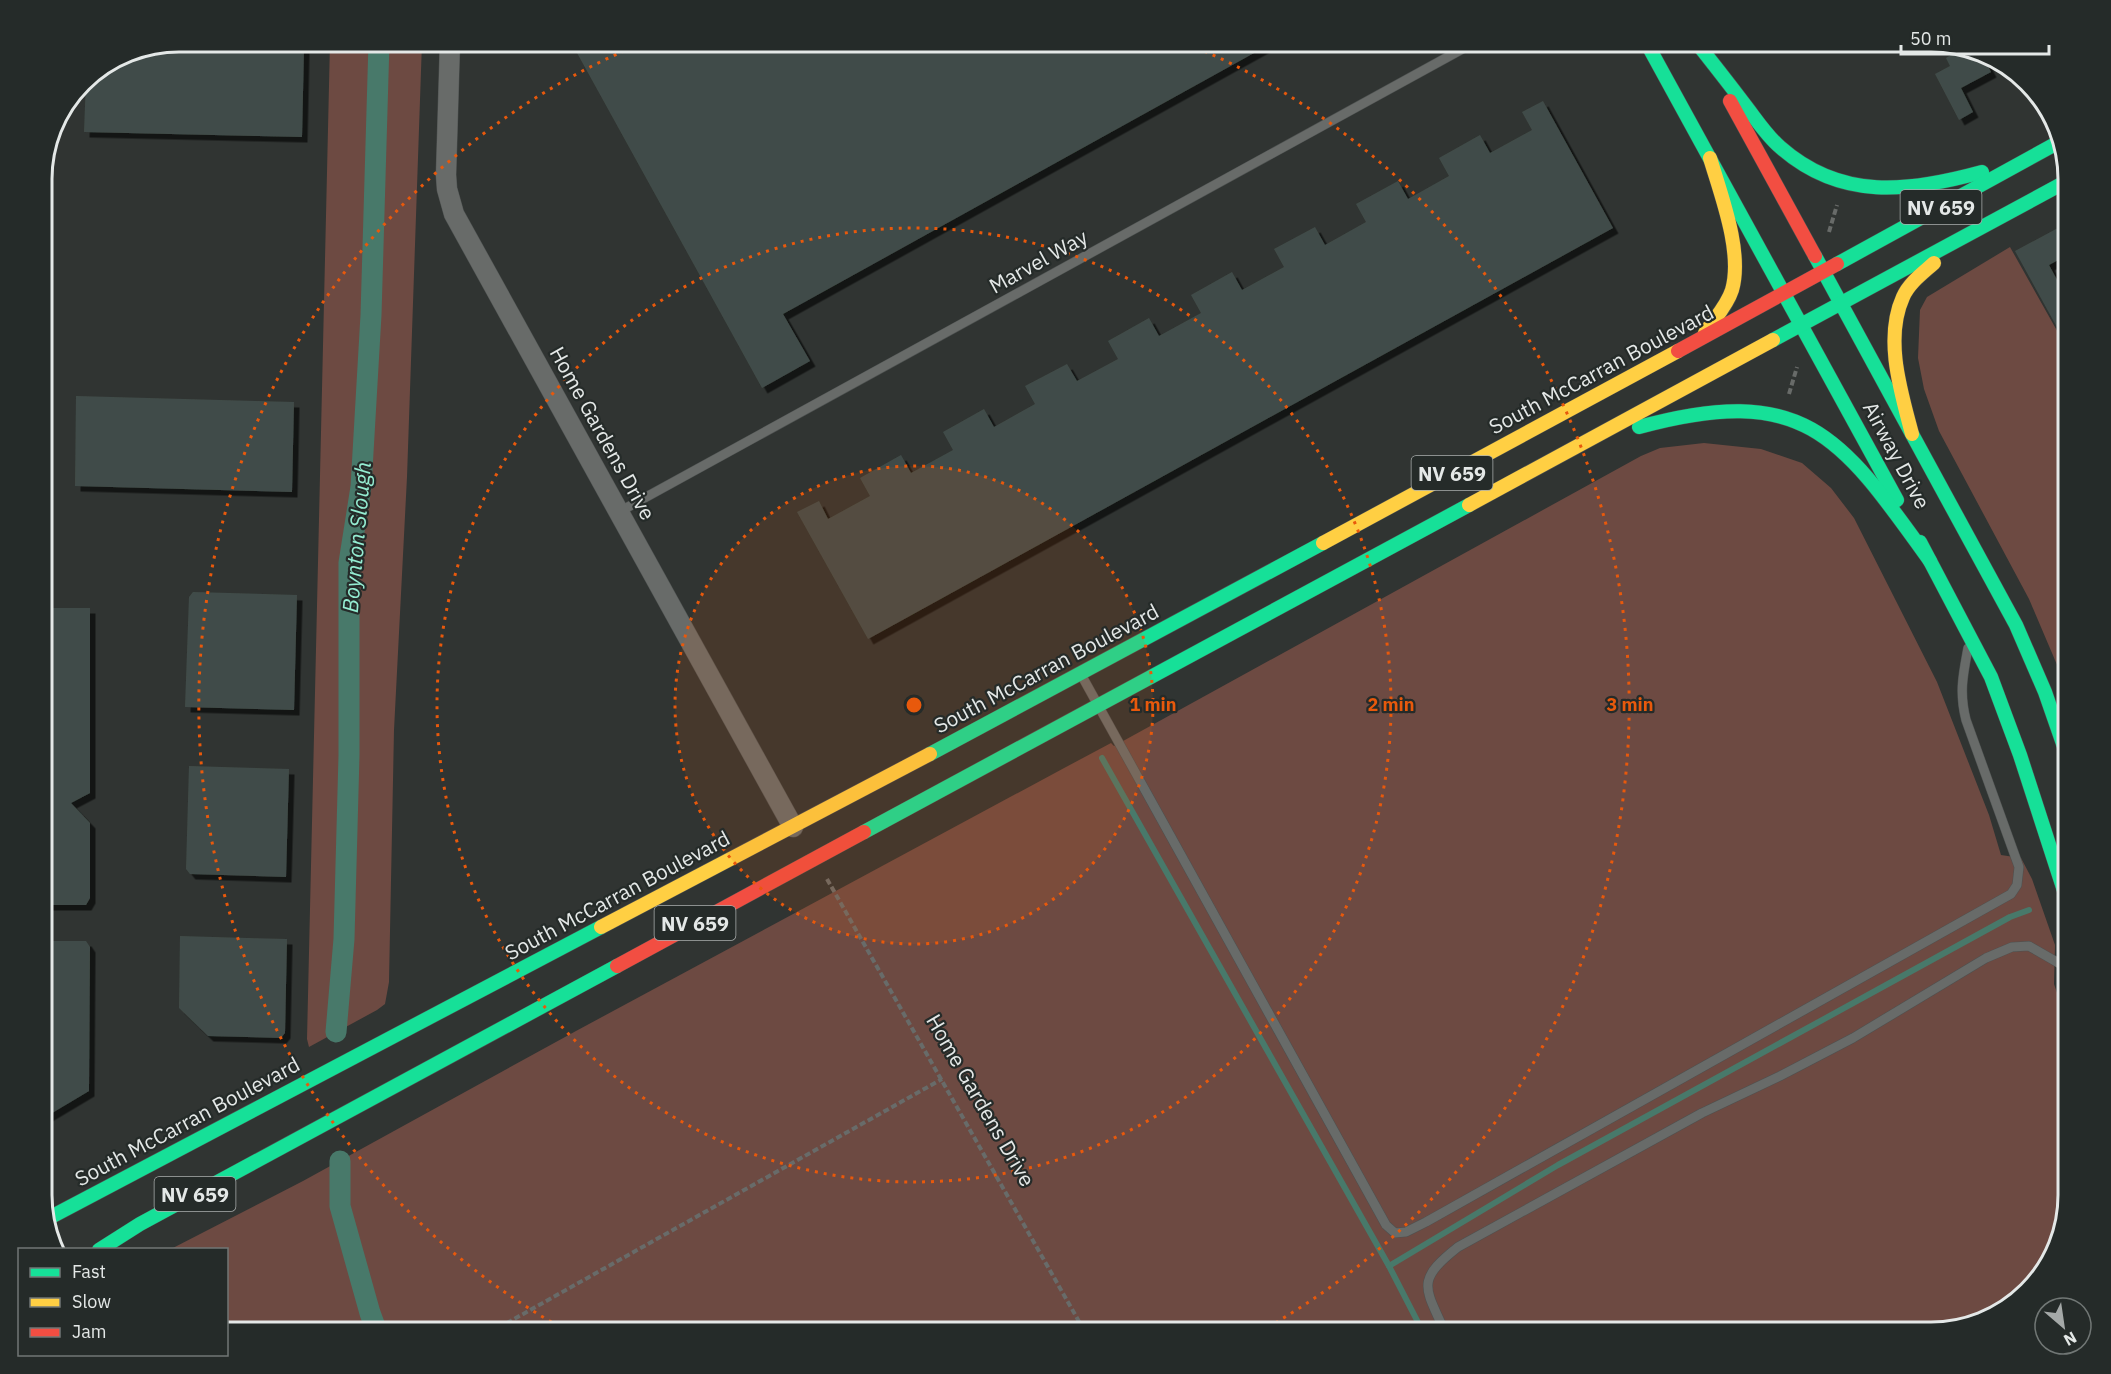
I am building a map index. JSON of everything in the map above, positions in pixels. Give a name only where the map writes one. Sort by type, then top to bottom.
[{"type":"main road","name":"Airway Drive","points":[[1652,52],[1785,292],[1970,635],[2004,711],[2058,873]]},
{"type":"main road","name":"Airway Drive","points":[[1703,52],[2007,608],[2032,660],[2058,731]]},
{"type":"main road","points":[[1705,52],[1779,146],[1820,175],[1844,183],[1869,189],[1923,186],[2030,158]]},
{"type":"main road","name":"South McCarran Boulevard","points":[[55,1215],[793,827],[1079,671],[1700,339],[2053,145]]},
{"type":"main road","points":[[1700,339],[1728,299],[1733,287],[1735,269],[1729,228],[1710,158]]},
{"type":"main road","name":"NV 659","points":[[102,1248],[140,1224],[2058,186]]},
{"type":"main road","points":[[1912,434],[1898,370],[1895,329],[1898,311],[1912,284],[1953,244]]},
{"type":"main road","points":[[1584,444],[1664,419],[1695,413],[1727,409],[1755,410],[1783,415],[1831,440],[1851,458],[1930,561]]},
{"type":"main road","points":[[784,846],[793,827]]},
{"type":"main road","points":[[490,1035],[542,991]]},
{"type":"street","name":"Home Gardens Drive","points":[[450,52],[447,175],[450,204],[793,827]]},
{"type":"lane","name":"Marvel Way","points":[[619,512],[1457,52]]},
{"type":"lane","points":[[1079,671],[1386,1225],[1395,1233],[1406,1232],[1426,1222],[2011,894],[2017,885],[2019,867],[1961,700],[1962,677],[1970,635]]},
{"type":"lane","points":[[1440,1322],[1429,1297],[1428,1279],[1437,1264],[1458,1247],[1702,1113],[1853,1038],[1986,958],[2012,947],[2029,946],[2058,963]]},
{"type":"path","points":[[1829,232],[1838,203]]},
{"type":"path","points":[[1788,398],[1797,366]]},
{"type":"path","name":"Home Gardens Drive","points":[[835,892],[1079,1322]]},
{"type":"path","points":[[509,1322],[942,1080]]},
{"type":"shaded area","points":[[330,52],[422,52],[407,477],[394,730],[389,982],[385,1004],[377,1010],[309,1047],[307,1039]]},
{"type":"shaded area","points":[[2010,247],[2058,332],[2058,667],[2029,599],[1939,431],[1924,389],[1918,358],[1920,310],[1927,297]]},
{"type":"shaded area","points":[[1704,443],[1761,449],[1802,463],[1831,488],[1854,518],[1937,682],[1989,815],[2001,855],[2021,858],[2032,879],[2055,945],[2054,984],[2058,996],[2057,1211],[2052,1235],[2037,1265],[2015,1290],[1988,1308],[1964,1317],[1932,1322],[228,1322],[228,1248],[173,1248],[303,1181],[1066,767],[1111,743],[1114,746],[1641,456],[1660,448]]},
{"type":"building","points":[[179,52],[304,52],[302,137],[84,132],[85,95],[109,74],[139,59]]},
{"type":"building","points":[[577,52],[1256,52],[783,314],[810,361],[762,388]]},
{"type":"building","points":[[1951,55],[1964,57],[1988,66],[1991,72],[1961,88],[1973,112],[1959,120],[1935,74],[1950,66],[1946,58]]},
{"type":"building","points":[[1543,101],[1613,228],[868,639],[797,512],[819,501],[828,519],[870,496],[860,478],[901,455],[911,473],[953,450],[943,432],[984,409],[994,427],[1035,404],[1025,386],[1067,364],[1077,381],[1118,359],[1108,341],[1149,318],[1159,336],[1201,313],[1191,295],[1232,272],[1242,290],[1284,267],[1274,249],[1315,227],[1325,245],[1366,222],[1356,204],[1398,181],[1408,199],[1449,176],[1439,158],[1480,135],[1490,153],[1532,130],[1522,112]]},
{"type":"building","points":[[2058,228],[2058,260],[2049,265],[2058,282],[2058,329],[2015,251]]},
{"type":"building","points":[[76,396],[294,402],[292,492],[75,486]]},
{"type":"building","points":[[193,592],[297,595],[294,710],[185,707],[189,597]]},
{"type":"building","points":[[53,608],[90,608],[90,793],[71,803],[90,823],[90,898],[86,905],[53,905]]},
{"type":"building","points":[[189,766],[289,769],[286,877],[190,874],[186,869]]},
{"type":"building","points":[[180,936],[287,939],[285,1033],[281,1038],[208,1036],[179,1008]]},
{"type":"building","points":[[53,941],[86,941],[90,947],[89,1091],[53,1112]]},
{"type":"waterway","name":"Boynton Slough","points":[[336,1032],[344,939],[349,755],[349,563],[361,487],[371,315],[379,52]]},
{"type":"waterway","points":[[1102,758],[1389,1266],[1418,1322]]},
{"type":"waterway","points":[[1389,1266],[1558,1165],[2010,917],[2029,910]]},
{"type":"waterway","name":"Boynton Slough","points":[[340,1161],[340,1206],[373,1322]]},
{"type":"traffic: fast","points":[[1651,52],[1897,500]]},
{"type":"traffic: fast","points":[[1704,52],[1775,142],[1803,164],[1827,176],[1851,184],[1902,187],[1955,179],[1982,172]]},
{"type":"traffic: fast","points":[[1837,264],[2053,145]]},
{"type":"traffic: fast","points":[[1773,340],[2058,186]]},
{"type":"traffic: fast","points":[[1815,256],[2016,625],[2045,692],[2058,729]]},
{"type":"traffic: fast","points":[[1639,427],[1695,415],[1741,411],[1780,416],[1813,430],[1842,451],[1870,481],[1930,561]]},
{"type":"traffic: fast","points":[[864,832],[1469,505]]},
{"type":"traffic: fast","points":[[1920,542],[1991,677],[2020,755],[2058,872]]},
{"type":"traffic: fast","points":[[930,754],[1323,543]]},
{"type":"traffic: fast","points":[[55,1215],[601,927]]},
{"type":"traffic: fast","points":[[102,1248],[140,1224],[617,966]]},
{"type":"traffic: slow","points":[[1705,333],[1727,302],[1735,275],[1733,241],[1710,158]]},
{"type":"traffic: slow","points":[[1912,434],[1896,366],[1897,313],[1909,287],[1934,263]]},
{"type":"traffic: slow","points":[[1469,505],[1773,340]]},
{"type":"traffic: slow","points":[[1323,543],[1678,351]]},
{"type":"traffic: slow","points":[[601,927],[930,754]]},
{"type":"traffic: jam","points":[[1730,101],[1815,256]]},
{"type":"traffic: jam","points":[[1678,351],[1837,264]]},
{"type":"traffic: jam","points":[[617,966],[864,832]]}]
